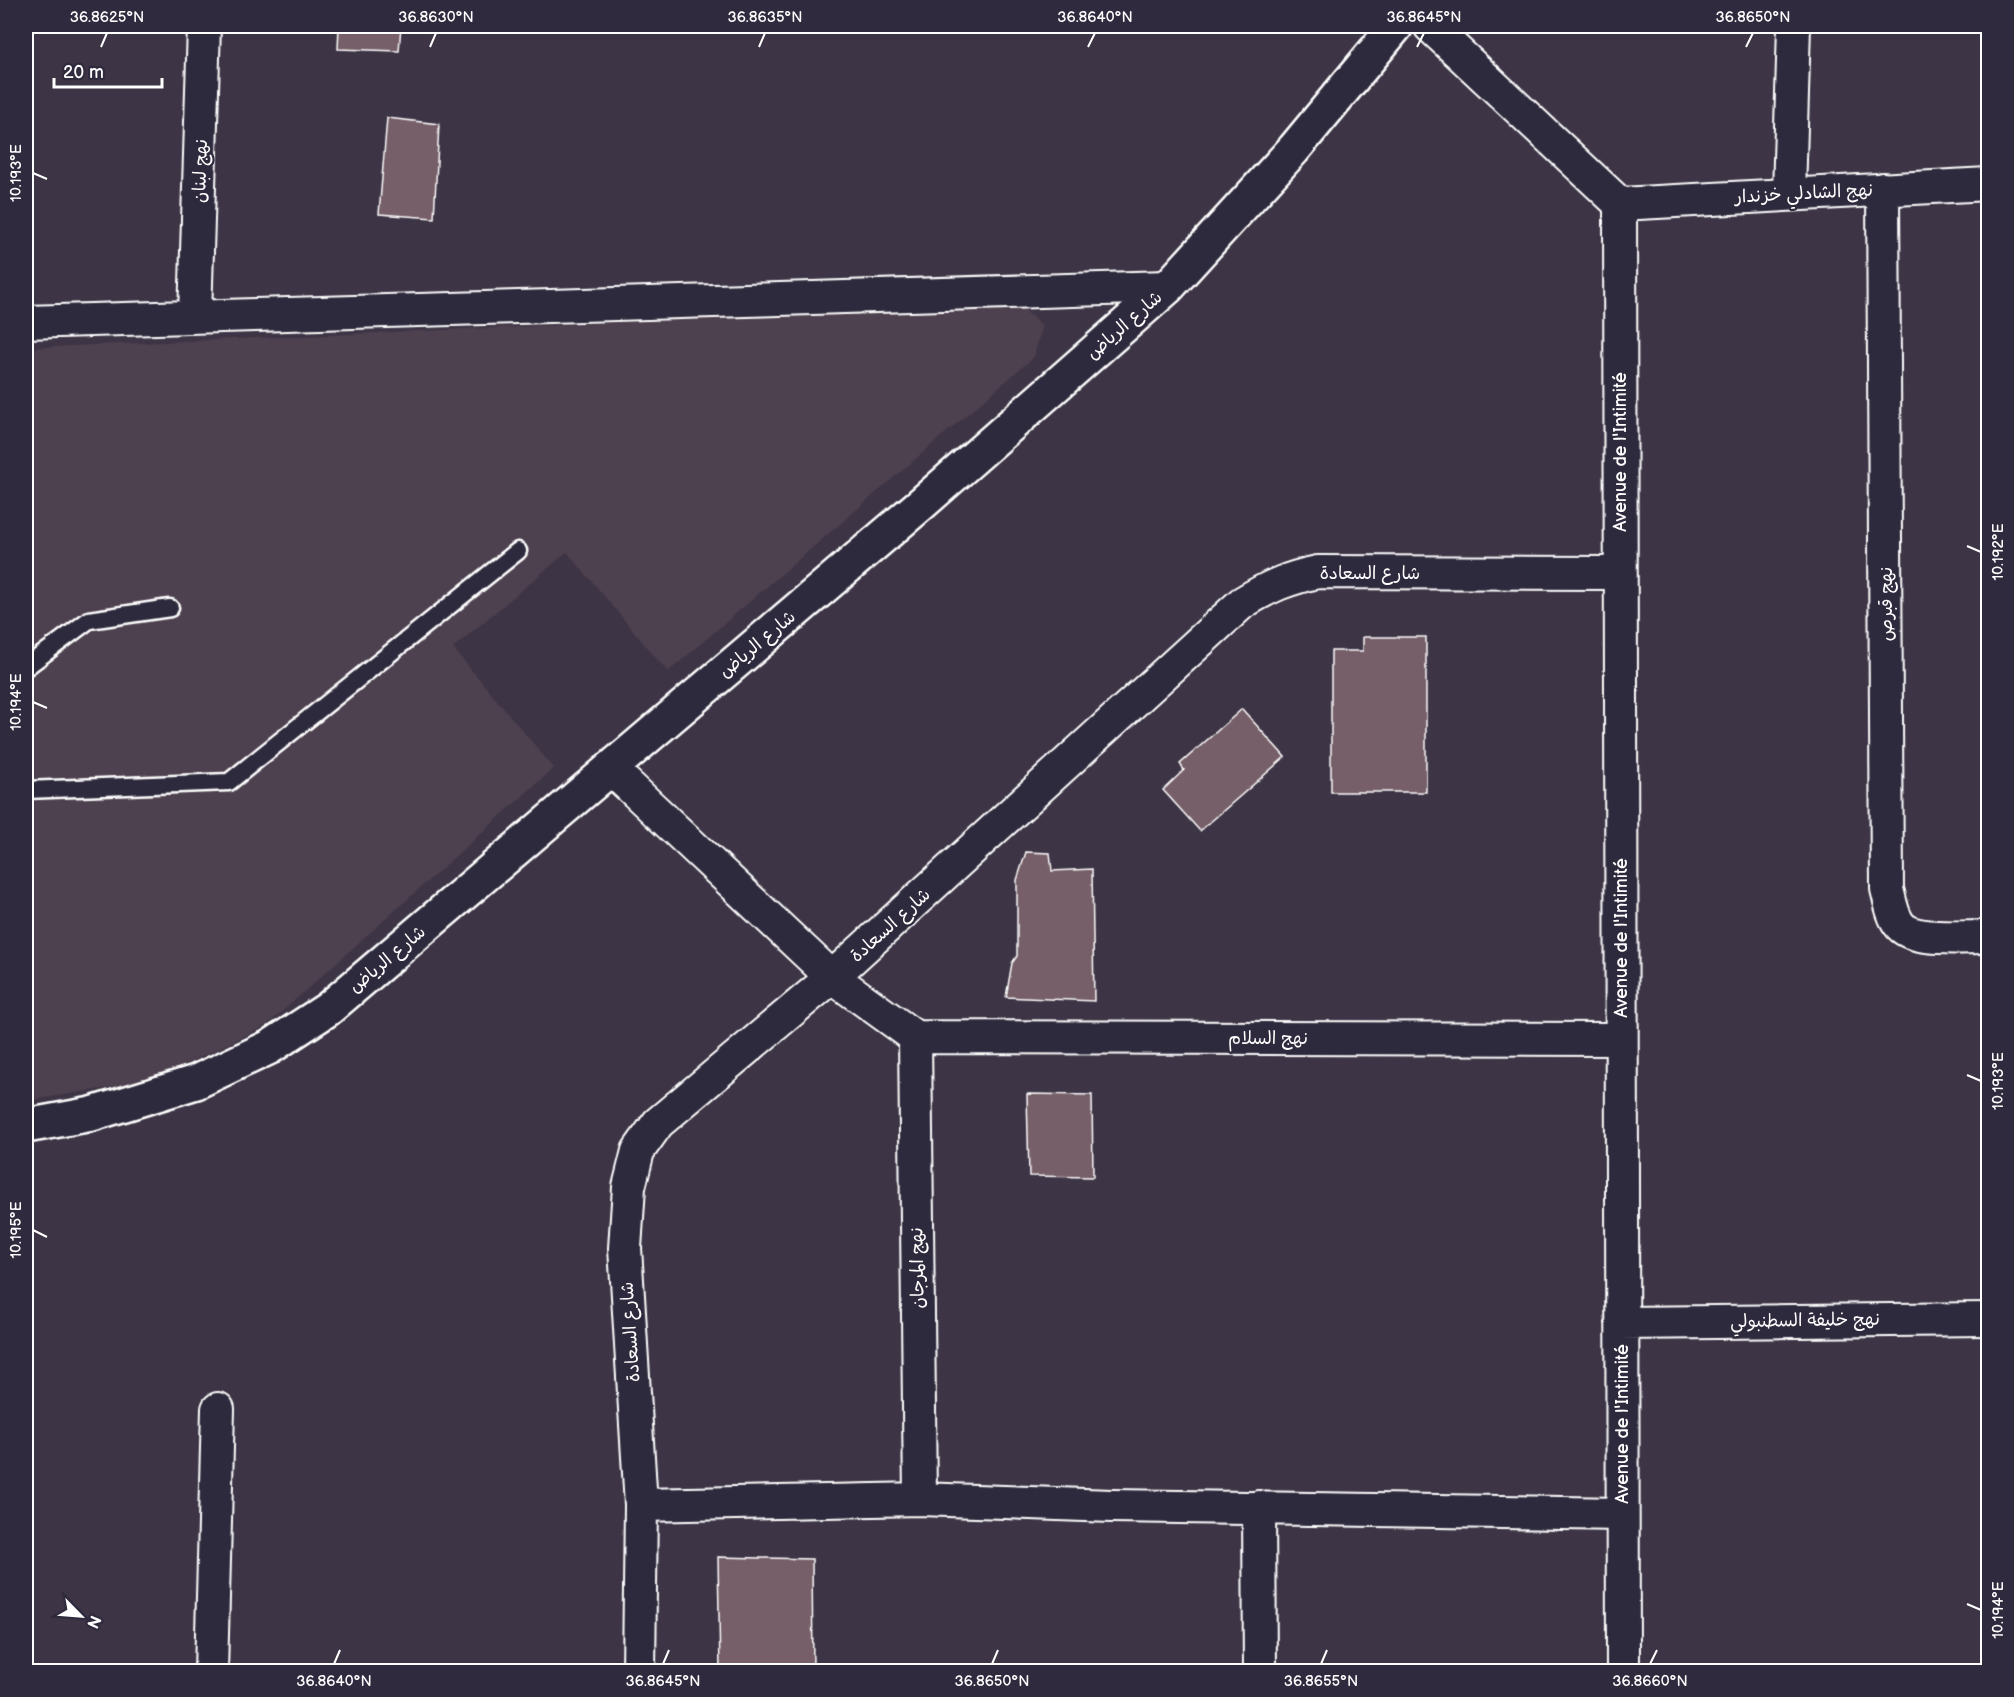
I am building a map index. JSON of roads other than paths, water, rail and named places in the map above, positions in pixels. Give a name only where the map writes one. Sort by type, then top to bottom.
[{"type":"street","name":"نهج لبنان","points":[[195,316],[204,26]]},
{"type":"street","name":"شارع الرياض","points":[[26,1126],[92,1114],[196,1082],[270,1047],[328,1009],[911,513],[1168,286],[1294,149],[1396,26]]},
{"type":"street","points":[[1430,26],[1620,204]]},
{"type":"street","points":[[1789,194],[1794,26]]},
{"type":"street","name":"نهج الشادلي خزندار","points":[[1620,204],[1989,184]]},
{"type":"street","name":"نهج قبرص","points":[[1883,189],[1887,889],[1898,923],[1905,931],[1919,936],[1989,937]]},
{"type":"street","name":"Avenue de l'Intimité","points":[[1620,204],[1623,1671]]},
{"type":"street","points":[[26,322],[1168,286]]},
{"type":"street","name":"شارع السعادة","points":[[639,1671],[640,1505],[625,1248],[629,1187],[638,1151],[658,1123],[832,977],[1242,603],[1265,589],[1292,577],[1318,572],[1620,573]]},
{"type":"street","points":[[611,769],[832,977],[915,1037]]},
{"type":"street","name":"نهج السلام","points":[[915,1037],[1621,1039]]},
{"type":"street","name":"نهج المرجان","points":[[915,1037],[920,1499]]},
{"type":"street","name":"نهج خليفة السطنبولي","points":[[1622,1323],[1989,1319]]},
{"type":"street","points":[[211,1671],[218,1409]]},
{"type":"street","points":[[640,1505],[920,1499],[1112,1506],[1622,1514]]},
{"type":"street","points":[[1259,1507],[1260,1671]]},
{"type":"lane","points":[[26,790],[229,782],[518,551]]},
{"type":"lane","points":[[26,667],[89,620],[170,608]]}]
